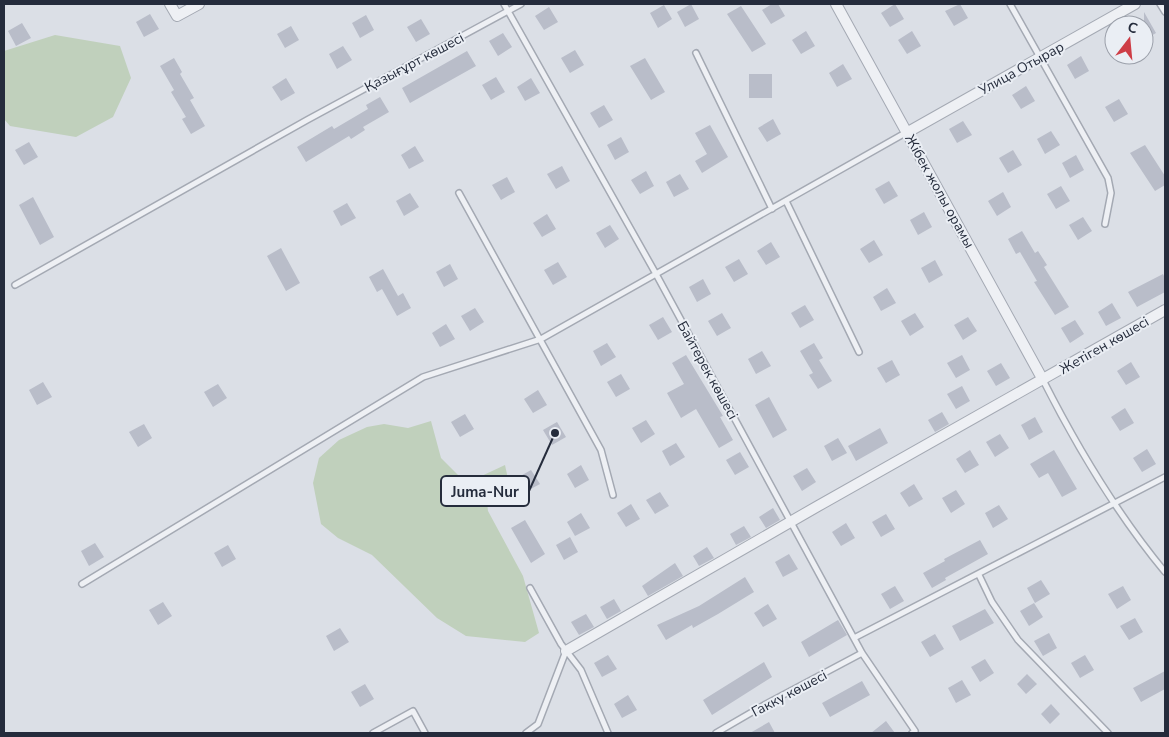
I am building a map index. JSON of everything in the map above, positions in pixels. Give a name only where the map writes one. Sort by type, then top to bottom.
[{"type":"street","points":[[170,4],[177,16],[199,4]]},
{"type":"street","name":"Жібек жолы орамы","points":[[836,4],[1043,380]]},
{"type":"street","name":"Улица Отырар","points":[[908,132],[1135,4]]},
{"type":"street","name":"Жетіген көшесі","points":[[566,651],[1165,310]]},
{"type":"lane","name":"Байтерек көшесі","points":[[504,4],[656,274],[862,653],[915,732]]},
{"type":"lane","name":"Қазығұрт көшесі","points":[[15,285],[307,120],[521,4]]},
{"type":"lane","points":[[1010,4],[1108,178],[1111,193],[1105,224]]},
{"type":"lane","points":[[1160,4],[1165,12]]},
{"type":"lane","points":[[696,53],[772,209]]},
{"type":"lane","points":[[82,584],[423,377],[540,338],[908,132]]},
{"type":"lane","points":[[459,193],[601,450],[613,495]]},
{"type":"lane","points":[[786,202],[859,352]]},
{"type":"lane","points":[[1043,380],[1072,437],[1150,553],[1165,572]]},
{"type":"lane","points":[[854,638],[979,575],[1165,477]]},
{"type":"lane","points":[[979,575],[992,602],[1018,640],[1108,733]]},
{"type":"lane","points":[[530,588],[566,651],[581,670],[608,733]]},
{"type":"lane","points":[[526,733],[538,724],[566,651]]},
{"type":"lane","name":"Гакку көшесі","points":[[716,733],[862,653]]},
{"type":"lane","points":[[373,733],[413,711],[425,733]]},
{"type":"green space","points":[[55,35],[120,46],[131,78],[113,117],[76,137],[10,126],[4,119],[4,51]]},
{"type":"green space","points":[[431,421],[441,458],[459,476],[475,479],[505,465],[510,488],[487,502],[488,511],[523,576],[539,633],[525,642],[466,636],[437,618],[372,555],[338,538],[321,524],[313,483],[319,458],[339,440],[367,427],[384,424],[408,428]]},
{"type":"building","points":[[691,4],[699,19],[685,27],[677,12]]},
{"type":"building","points":[[772,4],[778,4],[785,16],[771,24],[762,10]]},
{"type":"building","points":[[895,4],[904,19],[890,27],[881,13]]},
{"type":"building","points":[[960,4],[968,18],[954,26],[945,11]]},
{"type":"building","points":[[664,5],[672,19],[658,28],[650,13]]},
{"type":"building","points":[[741,6],[766,44],[752,52],[727,14]]},
{"type":"building","points":[[549,7],[558,22],[544,30],[535,16]]},
{"type":"building","points":[[150,14],[159,29],[144,37],[136,22]]},
{"type":"building","points":[[366,15],[374,30],[360,38],[352,23]]},
{"type":"building","points":[[421,19],[430,34],[416,42],[407,27]]},
{"type":"building","points":[[22,23],[31,38],[16,46],[8,31]]},
{"type":"building","points":[[291,26],[299,40],[285,48],[277,34]]},
{"type":"building","points":[[806,31],[815,46],[801,54],[792,40]]},
{"type":"building","points":[[912,31],[921,46],[907,54],[898,40]]},
{"type":"building","points":[[503,33],[512,47],[498,56],[489,41]]},
{"type":"building","points":[[343,46],[352,60],[337,69],[329,54]]},
{"type":"building","points":[[575,50],[584,65],[570,73],[561,58]]},
{"type":"building","points":[[467,51],[476,66],[410,103],[402,88]]},
{"type":"building","points":[[1081,56],[1089,71],[1075,79],[1067,65]]},
{"type":"building","points":[[174,58],[182,72],[180,74],[194,98],[190,100],[205,126],[191,134],[182,119],[186,117],[171,92],[174,90],[160,66]]},
{"type":"building","points":[[645,58],[665,92],[651,100],[630,66]]},
{"type":"building","points":[[843,64],[852,79],[837,87],[829,73]]},
{"type":"building","points":[[749,74],[772,74],[772,98],[749,98]]},
{"type":"building","points":[[496,77],[505,92],[491,100],[482,85]]},
{"type":"building","points":[[286,78],[295,93],[281,101],[272,87]]},
{"type":"building","points":[[531,78],[540,93],[525,101],[517,87]]},
{"type":"building","points":[[1026,86],[1035,101],[1021,109],[1012,95]]},
{"type":"building","points":[[380,97],[389,112],[363,127],[365,130],[351,139],[349,136],[306,162],[297,147],[332,126],[334,129],[368,109],[366,105]]},
{"type":"building","points":[[1119,99],[1128,114],[1114,122],[1105,107]]},
{"type":"building","points":[[604,105],[613,120],[599,128],[590,113]]},
{"type":"building","points":[[773,119],[781,134],[767,142],[758,128]]},
{"type":"building","points":[[963,121],[972,135],[957,143],[949,129]]},
{"type":"building","points":[[710,125],[728,157],[702,173],[695,161],[707,154],[695,133]]},
{"type":"building","points":[[1051,131],[1060,145],[1045,154],[1037,139]]},
{"type":"building","points":[[621,137],[629,152],[615,160],[607,145]]},
{"type":"building","points":[[29,142],[38,157],[24,165],[15,150]]},
{"type":"building","points":[[1145,145],[1165,176],[1165,185],[1155,191],[1130,153]]},
{"type":"building","points":[[415,146],[424,161],[409,169],[401,155]]},
{"type":"building","points":[[1013,150],[1022,165],[1008,173],[999,158]]},
{"type":"building","points":[[1076,155],[1084,170],[1070,178],[1062,163]]},
{"type":"building","points":[[562,166],[570,181],[556,189],[547,174]]},
{"type":"building","points":[[646,171],[654,186],[640,194],[631,180]]},
{"type":"building","points":[[680,174],[689,189],[674,197],[666,182]]},
{"type":"building","points":[[507,177],[515,192],[501,200],[492,185]]},
{"type":"building","points":[[889,181],[898,196],[884,204],[875,189]]},
{"type":"building","points":[[1061,186],[1070,201],[1056,209],[1047,194]]},
{"type":"building","points":[[1003,192],[1011,207],[997,216],[988,201]]},
{"type":"building","points":[[410,193],[419,207],[404,216],[396,201]]},
{"type":"building","points":[[33,197],[54,237],[40,245],[19,205]]},
{"type":"building","points":[[347,203],[356,218],[341,226],[333,211]]},
{"type":"building","points":[[924,212],[932,227],[918,235],[910,220]]},
{"type":"building","points":[[547,214],[556,229],[542,237],[533,223]]},
{"type":"building","points":[[1083,217],[1092,231],[1078,240],[1069,225]]},
{"type":"building","points":[[610,225],[619,239],[605,248],[596,233]]},
{"type":"building","points":[[1022,231],[1035,253],[1038,251],[1047,265],[1044,267],[1069,307],[1055,315],[1034,282],[1037,281],[1020,252],[1016,254],[1008,239]]},
{"type":"building","points":[[874,240],[883,255],[869,263],[860,249]]},
{"type":"building","points":[[771,242],[780,257],[766,265],[757,251]]},
{"type":"building","points":[[281,248],[300,283],[286,291],[267,256]]},
{"type":"building","points":[[739,259],[748,274],[734,282],[725,267]]},
{"type":"building","points":[[935,260],[943,275],[929,283],[921,268]]},
{"type":"building","points":[[558,262],[567,277],[553,285],[544,270]]},
{"type":"building","points":[[450,264],[458,279],[444,287],[436,272]]},
{"type":"building","points":[[383,269],[398,296],[403,293],[411,308],[397,316],[382,289],[377,292],[369,277]]},
{"type":"building","points":[[1163,274],[1165,278],[1165,292],[1137,307],[1128,292]]},
{"type":"building","points":[[703,279],[711,294],[697,302],[689,287]]},
{"type":"building","points":[[887,288],[896,303],[881,311],[873,297]]},
{"type":"building","points":[[1112,303],[1121,318],[1106,326],[1098,312]]},
{"type":"building","points":[[805,305],[814,320],[800,328],[791,313]]},
{"type":"building","points":[[475,308],[484,322],[470,331],[461,316]]},
{"type":"building","points":[[722,313],[731,328],[717,336],[708,321]]},
{"type":"building","points":[[915,313],[924,327],[910,336],[901,321]]},
{"type":"building","points":[[663,317],[672,332],[658,340],[649,325]]},
{"type":"building","points":[[968,317],[977,331],[963,340],[954,325]]},
{"type":"building","points":[[1075,320],[1084,334],[1070,343],[1061,328]]},
{"type":"building","points":[[446,324],[455,339],[440,347],[432,333]]},
{"type":"building","points":[[607,343],[616,357],[601,366],[593,351]]},
{"type":"building","points":[[814,343],[823,358],[819,360],[832,381],[818,389],[809,375],[813,373],[800,351]]},
{"type":"building","points":[[762,351],[771,366],[756,374],[748,359]]},
{"type":"building","points":[[686,355],[723,416],[720,417],[733,440],[719,448],[696,409],[681,418],[667,393],[684,384],[672,363]]},
{"type":"building","points":[[962,355],[970,370],[956,378],[947,363]]},
{"type":"building","points":[[892,360],[900,375],[886,383],[877,368]]},
{"type":"building","points":[[1131,362],[1140,377],[1126,385],[1117,371]]},
{"type":"building","points":[[1001,363],[1010,378],[996,386],[987,371]]},
{"type":"building","points":[[621,374],[630,389],[616,397],[607,382]]},
{"type":"building","points":[[43,382],[52,397],[37,405],[29,390]]},
{"type":"building","points":[[218,384],[227,398],[213,407],[204,392]]},
{"type":"building","points":[[962,386],[970,401],[956,409],[947,394]]},
{"type":"building","points":[[538,390],[547,405],[533,413],[524,399]]},
{"type":"building","points":[[769,397],[787,430],[773,438],[755,405]]},
{"type":"building","points":[[1125,408],[1134,423],[1120,431],[1111,417]]},
{"type":"building","points":[[942,412],[949,424],[935,432],[928,420]]},
{"type":"building","points":[[465,414],[474,429],[460,437],[451,422]]},
{"type":"building","points":[[1035,417],[1043,432],[1029,440],[1021,425]]},
{"type":"building","points":[[646,420],[655,434],[641,443],[632,428]]},
{"type":"building","points":[[557,422],[566,437],[552,445],[543,430]]},
{"type":"building","points":[[144,424],[152,438],[138,447],[129,432]]},
{"type":"building","points":[[880,428],[888,443],[856,461],[848,446]]},
{"type":"building","points":[[1000,434],[1009,448],[995,457],[986,442]]},
{"type":"building","points":[[838,438],[847,453],[832,461],[824,446]]},
{"type":"building","points":[[676,443],[685,457],[670,466],[662,451]]},
{"type":"building","points":[[1147,449],[1156,464],[1142,472],[1133,458]]},
{"type":"building","points":[[970,450],[979,465],[965,473],[956,459]]},
{"type":"building","points":[[1054,450],[1077,489],[1062,497],[1048,473],[1039,478],[1030,464]]},
{"type":"building","points":[[740,452],[749,467],[735,475],[726,460]]},
{"type":"building","points":[[581,465],[589,480],[575,488],[567,474]]},
{"type":"building","points":[[807,468],[816,482],[802,491],[793,476]]},
{"type":"building","points":[[531,470],[540,484],[525,492],[517,478]]},
{"type":"building","points":[[914,484],[923,499],[909,507],[900,493]]},
{"type":"building","points":[[956,490],[965,504],[951,513],[942,498]]},
{"type":"building","points":[[660,492],[669,506],[655,514],[646,500]]},
{"type":"building","points":[[631,504],[640,519],[626,527],[617,513]]},
{"type":"building","points":[[999,505],[1008,519],[993,528],[985,513]]},
{"type":"building","points":[[773,508],[780,520],[766,528],[759,517]]},
{"type":"building","points":[[581,513],[590,528],[575,536],[567,522]]},
{"type":"building","points":[[886,514],[895,529],[881,537],[872,522]]},
{"type":"building","points":[[525,520],[545,554],[531,563],[511,528]]},
{"type":"building","points":[[846,523],[855,538],[841,546],[832,532]]},
{"type":"building","points":[[744,526],[751,537],[736,545],[730,534]]},
{"type":"building","points":[[570,537],[578,552],[564,560],[556,545]]},
{"type":"building","points":[[980,540],[988,554],[945,578],[946,580],[932,588],[923,573],[945,561],[944,559]]},
{"type":"building","points":[[95,543],[104,557],[89,566],[81,551]]},
{"type":"building","points":[[228,545],[236,559],[222,567],[214,553]]},
{"type":"building","points":[[707,547],[714,558],[699,566],[693,556]]},
{"type":"building","points":[[789,554],[798,569],[783,577],[775,562]]},
{"type":"building","points":[[675,563],[683,576],[648,596],[642,586]]},
{"type":"building","points":[[745,577],[754,592],[693,628],[692,625],[666,640],[657,625],[699,606]]},
{"type":"building","points":[[1041,580],[1050,594],[1035,603],[1027,588]]},
{"type":"building","points":[[895,586],[904,601],[890,609],[881,594]]},
{"type":"building","points":[[1123,586],[1131,600],[1117,609],[1108,594]]},
{"type":"building","points":[[614,599],[621,611],[607,619],[600,607]]},
{"type":"building","points":[[163,602],[172,616],[158,625],[149,610]]},
{"type":"building","points":[[1034,603],[1043,617],[1029,626],[1020,611]]},
{"type":"building","points":[[768,604],[777,619],[763,627],[754,613]]},
{"type":"building","points":[[985,609],[994,623],[960,641],[952,626]]},
{"type":"building","points":[[586,614],[594,627],[579,635],[571,622]]},
{"type":"building","points":[[1135,618],[1143,632],[1129,640],[1120,626]]},
{"type":"building","points":[[838,620],[847,635],[809,657],[801,642]]},
{"type":"building","points":[[340,628],[349,642],[334,651],[326,636]]},
{"type":"building","points":[[1049,633],[1057,648],[1043,656],[1034,641]]},
{"type":"building","points":[[935,634],[944,649],[930,657],[921,642]]},
{"type":"building","points":[[608,655],[617,669],[602,677],[594,663]]},
{"type":"building","points":[[1085,655],[1094,670],[1080,678],[1071,663]]},
{"type":"building","points":[[985,659],[994,673],[980,682],[971,667]]},
{"type":"building","points":[[764,662],[772,677],[712,715],[703,700]]},
{"type":"building","points":[[1165,671],[1165,689],[1141,702],[1133,688]]},
{"type":"building","points":[[1027,674],[1037,684],[1026,694],[1017,684]]},
{"type":"building","points":[[962,680],[971,695],[956,703],[948,688]]},
{"type":"building","points":[[862,681],[870,695],[830,717],[822,703]]},
{"type":"building","points":[[365,684],[374,699],[360,707],[351,692]]},
{"type":"building","points":[[628,695],[637,710],[622,718],[614,704]]},
{"type":"building","points":[[1051,704],[1060,714],[1050,724],[1041,714]]},
{"type":"building","points":[[886,721],[895,733],[871,733]]},
{"type":"building","points":[[769,722],[775,733],[750,733]]},
{"type":"place","name":"Juma-Nur","points":[[555,433]]}]
